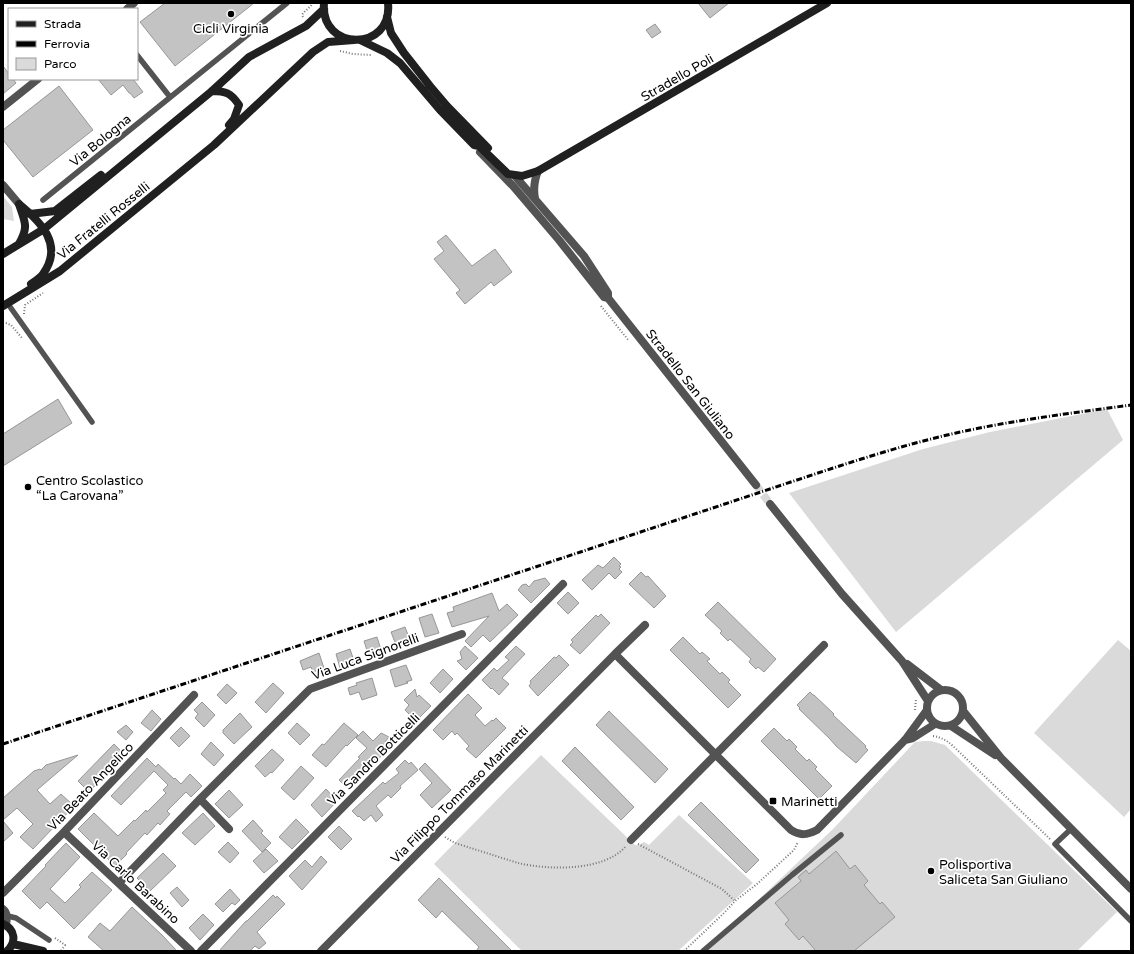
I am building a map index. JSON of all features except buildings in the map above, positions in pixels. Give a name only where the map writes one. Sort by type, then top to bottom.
[{"type":"street","points":[[357,40],[371,37],[377,33],[387,17],[388,3]]},
{"type":"street","name":"Stradello Poli","points":[[515,176],[529,175],[538,172],[827,3]]},
{"type":"street","points":[[3,254],[44,229],[212,90],[249,57],[306,26],[324,6]]},
{"type":"street","name":"Stradello San Giuliano","points":[[324,6],[326,19],[333,30],[340,36],[357,40],[387,53],[400,63],[440,110],[513,186],[604,297],[608,298],[756,485]]},
{"type":"street","name":"Stradello San Giuliano","points":[[387,17],[391,32],[404,53],[447,106],[515,176],[550,215],[584,256],[608,293],[608,298]]},
{"type":"street","name":"Via Fratelli Rosselli","points":[[5,305],[60,271],[214,145],[313,52],[328,42],[357,40]]},
{"type":"street","points":[[3,107],[37,80]]},
{"type":"street","name":"Via Fratelli Rosselli","points":[[212,90],[220,90],[228,93],[239,105],[234,119],[214,145]]},
{"type":"street","name":"Stradello San Giuliano","points":[[474,145],[480,146],[508,174],[515,176]]},
{"type":"street","points":[[535,198],[533,189],[534,181],[538,172]]},
{"type":"street","points":[[30,214],[55,211],[103,173],[110,174]]},
{"type":"street","points":[[3,185],[18,204],[44,229],[52,246],[51,260],[42,275],[5,305]]},
{"type":"street","points":[[18,204],[26,225],[23,237],[18,246]]},
{"type":"street","name":"Stradello San Giuliano","points":[[550,215],[549,221],[566,242],[566,250]]},
{"type":"street","points":[[770,504],[842,594],[902,661],[928,701]]},
{"type":"street","name":"Via Sandro Botticelli","points":[[201,951],[563,584]]},
{"type":"street","name":"Via Filippo Tommaso Marinetti","points":[[324,950],[645,625]]},
{"type":"street","name":"Via Luca Signorelli","points":[[119,883],[200,799],[310,689],[462,634]]},
{"type":"street","points":[[630,840],[824,645]]},
{"type":"street","points":[[615,654],[791,830],[796,833],[803,834],[817,830],[905,740],[927,710]]},
{"type":"street","points":[[902,661],[941,690],[951,691],[958,695],[963,702],[964,712],[960,720],[951,726],[946,727],[935,724],[929,717],[927,710],[928,701],[934,694],[941,690]]},
{"type":"street","name":"Via Beato Angelico","points":[[3,893],[64,832],[194,695]]},
{"type":"street","points":[[964,712],[1001,758],[1131,889]]},
{"type":"street","points":[[905,740],[913,738],[935,724]]},
{"type":"street","points":[[951,726],[1001,758]]},
{"type":"street","points":[[200,799],[229,829]]},
{"type":"street","name":"Via Carlo Barabino","points":[[64,832],[191,951]]},
{"type":"street","points":[[3,909],[5,910],[5,922],[11,930],[14,938],[13,944],[7,951]]},
{"type":"street","points":[[13,944],[43,951]]},
{"type":"lane","name":"Via Bologna","points":[[43,200],[287,3]]},
{"type":"lane","points":[[138,56],[170,97]]},
{"type":"lane","points":[[5,305],[18,318],[92,422]]},
{"type":"lane","points":[[1071,829],[1055,844],[1131,921]]},
{"type":"lane","points":[[703,951],[792,875],[842,835]]},
{"type":"lane","points":[[5,922],[16,918],[49,940]]},
{"type":"path","points":[[336,50],[353,54],[377,56]]},
{"type":"path","points":[[11,325],[24,314],[25,305],[49,289]]},
{"type":"path","points":[[598,302],[612,319]]},
{"type":"path","points":[[438,833],[456,843],[518,863],[555,867],[582,866],[603,861],[622,850],[630,840],[722,889],[735,901]]},
{"type":"path","points":[[684,951],[735,901],[757,884],[794,850],[803,834]]},
{"type":"green space","points":[[3,196],[12,207],[14,221],[3,219]]},
{"type":"green space","points":[[1107,409],[1123,440],[896,632],[789,493],[923,449],[990,432]]},
{"type":"green space","points":[[1118,640],[1131,651],[1131,809],[1124,817],[1034,733]]},
{"type":"green space","name":"Polisportiva Saliceta San Giuliano","points":[[931,741],[945,745],[1117,912],[1077,951],[704,951],[833,829],[915,742]]},
{"type":"green space","points":[[541,755],[635,845],[644,842],[649,845],[679,815],[753,883],[678,951],[522,951],[434,864]]},
{"type":"tunnel","points":[[756,485],[770,504]]},
{"type":"railway","points":[[3,744],[889,450],[978,428],[1131,405]]},
{"type":"place","name":"Cicli Virginia","points":[[231,14]]},
{"type":"place","name":"Centro Scolastico “La Carovana”","points":[[28,487]]},
{"type":"place","name":"Marinetti","points":[[773,801]]},
{"type":"place","name":"Polisportiva Saliceta San Giuliano","points":[[931,871]]}]
